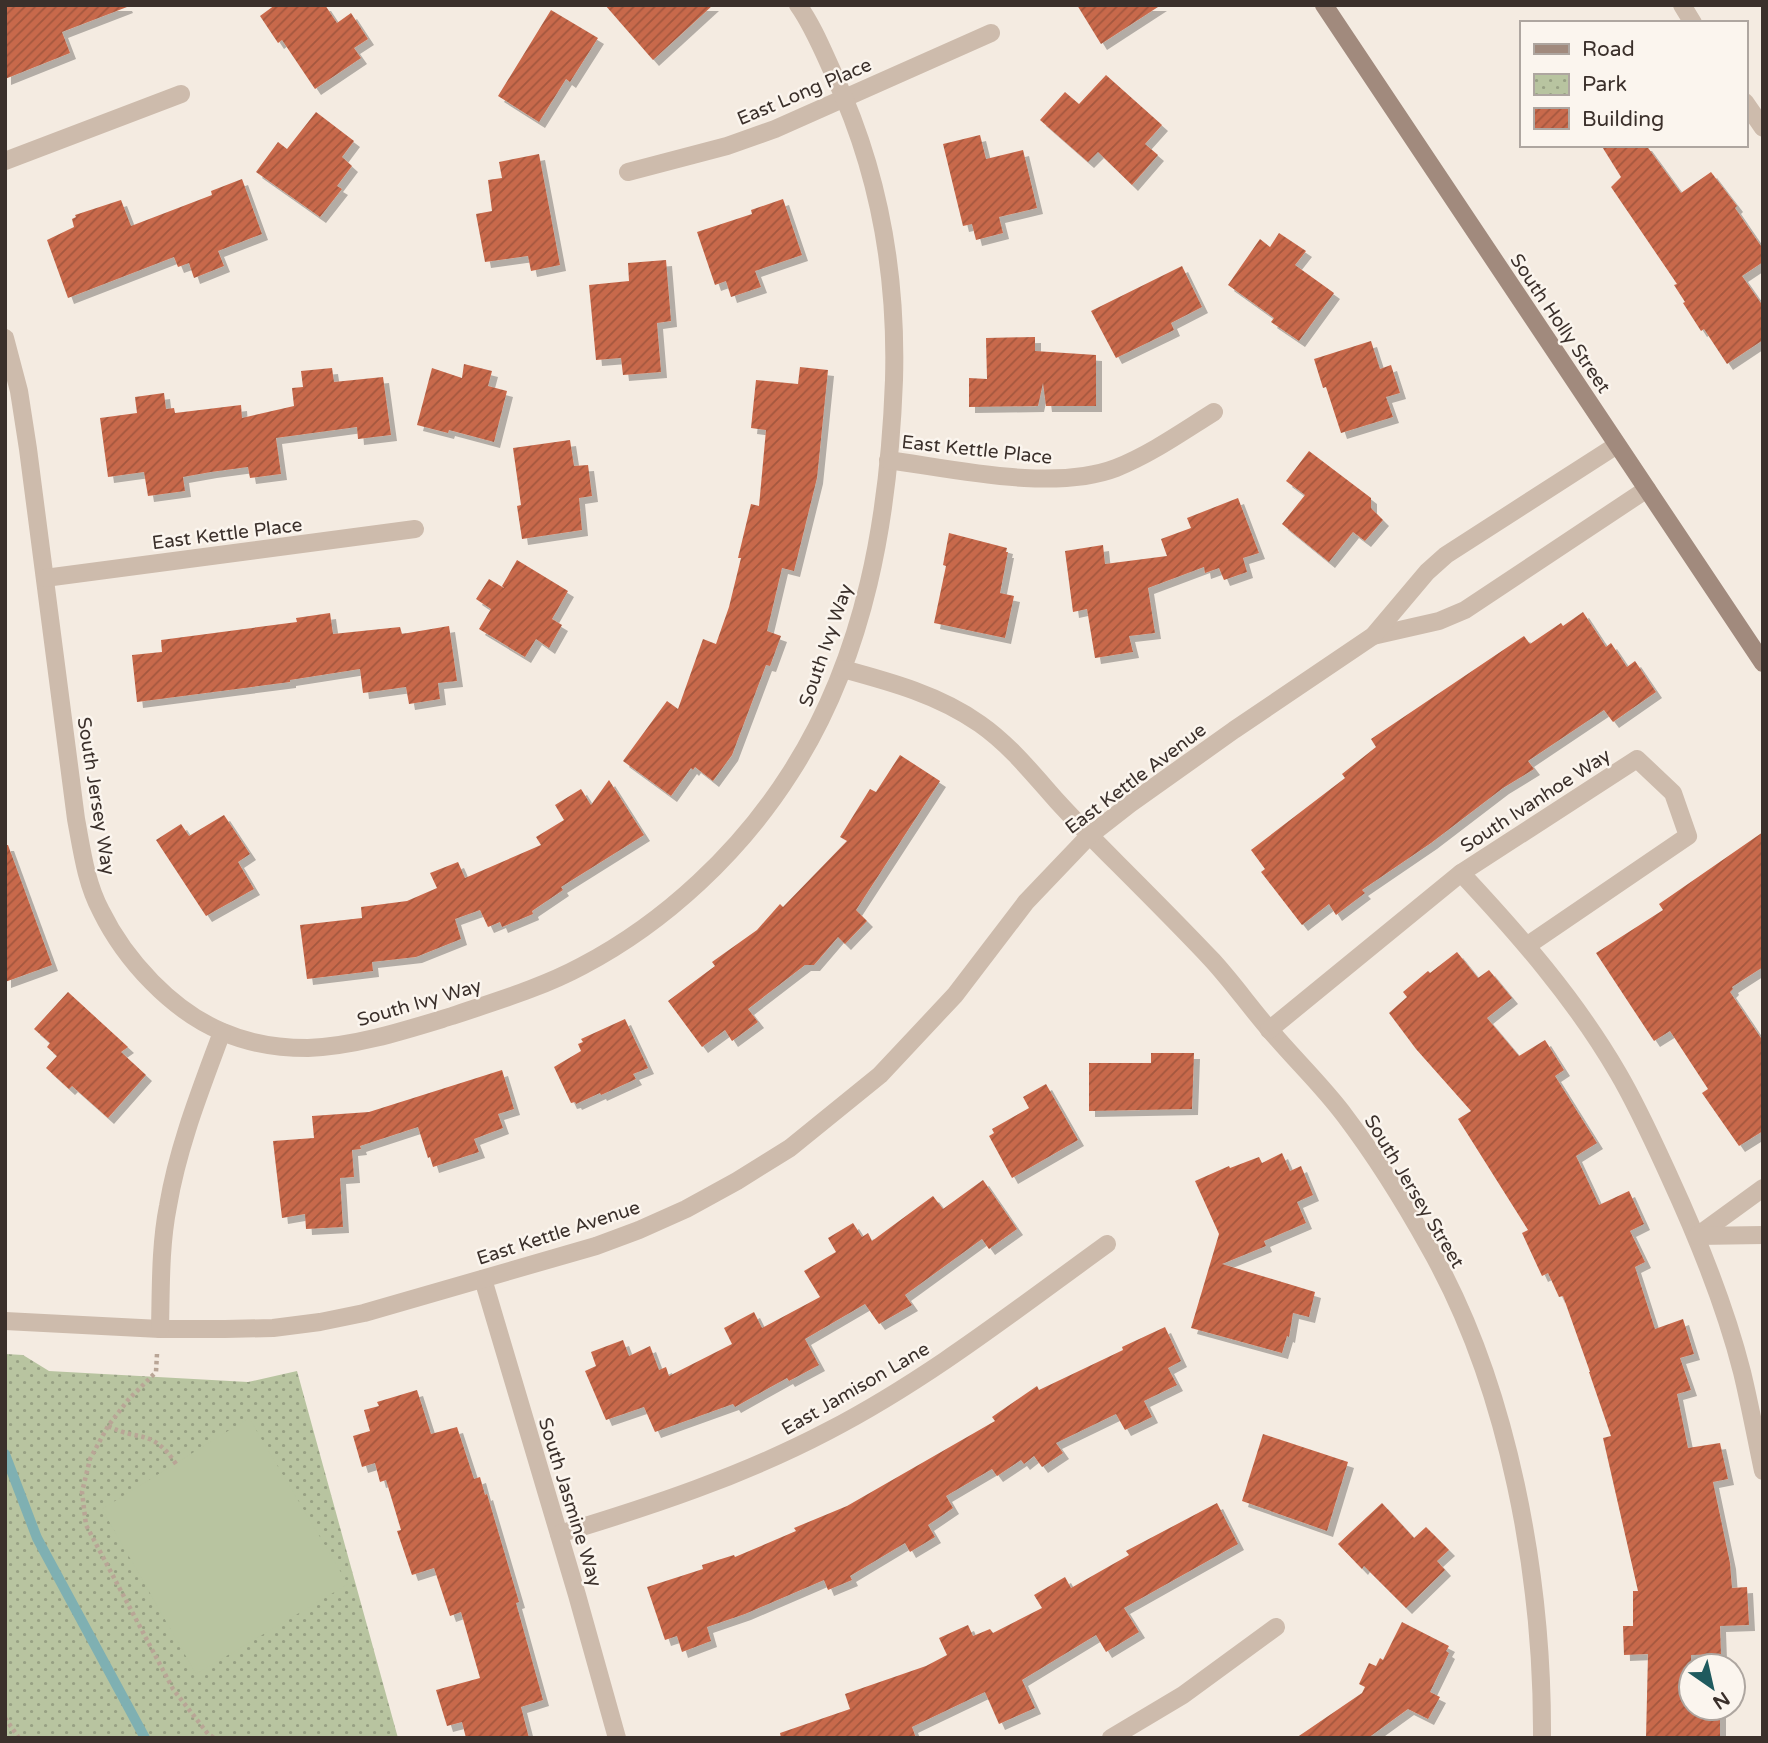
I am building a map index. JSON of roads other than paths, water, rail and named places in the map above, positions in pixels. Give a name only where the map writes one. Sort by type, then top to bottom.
[{"type":"main road","name":"South Holly Street","points":[[1324,5],[1763,663]]},
{"type":"street","name":"South Ivy Way","points":[[222,1032],[264,1044],[305,1048],[342,1045],[383,1036],[503,999],[584,965],[660,914],[730,851],[759,817],[791,772],[821,719],[843,669],[861,616],[872,571],[888,460],[895,330],[891,277],[877,191],[865,150],[845,98],[798,5]]},
{"type":"street","points":[[1682,5],[1692,21]]},
{"type":"street","name":"East Long Place","points":[[628,172],[763,134],[991,33]]},
{"type":"street","points":[[5,162],[181,94]]},
{"type":"street","points":[[1747,105],[1763,128]]},
{"type":"street","name":"South Jersey Way","points":[[5,338],[19,391],[76,819],[90,886],[115,937],[134,961],[184,1010],[222,1032]]},
{"type":"street","name":"East Kettle Place","points":[[888,460],[1037,479],[1080,477],[1115,468],[1158,447],[1214,412]]},
{"type":"street","name":"East Kettle Avenue","points":[[5,1321],[160,1329],[273,1328],[320,1322],[363,1313],[596,1246],[686,1209],[790,1148],[880,1075],[955,995],[1026,902],[1089,836],[1130,803],[1373,636],[1427,572],[1446,555],[1617,445]]},
{"type":"street","name":"East Kettle Avenue","points":[[1373,636],[1439,621],[1465,610],[1647,489]]},
{"type":"street","name":"East Kettle Place","points":[[45,578],[415,529]]},
{"type":"street","name":"South Jersey Street","points":[[843,669],[928,695],[982,725],[1028,767],[1089,836],[1215,963],[1269,1030],[1344,1114],[1379,1167],[1430,1249],[1467,1329],[1486,1378],[1515,1475],[1530,1564],[1540,1660],[1542,1738]]},
{"type":"street","name":"South Ivanhoe Way","points":[[1269,1030],[1461,873],[1637,759],[1673,793],[1688,835],[1528,945]]},
{"type":"street","name":"South Ivanhoe Way","points":[[1461,873],[1528,945],[1618,1073],[1650,1132],[1697,1236],[1718,1292],[1742,1372],[1763,1471]]},
{"type":"street","points":[[160,1329],[167,1207],[186,1131],[222,1032]]},
{"type":"street","points":[[1697,1236],[1763,1188]]},
{"type":"street","points":[[1697,1236],[1763,1235]]},
{"type":"street","name":"East Jamison Lane","points":[[559,1534],[684,1495],[781,1455],[830,1430],[968,1344],[1107,1244]]},
{"type":"street","name":"South Jasmine Way","points":[[483,1279],[617,1738]]},
{"type":"street","points":[[1111,1738],[1183,1695],[1276,1627]]},
{"type":"waterway","points":[[5,1454],[37,1538],[145,1738]]}]
